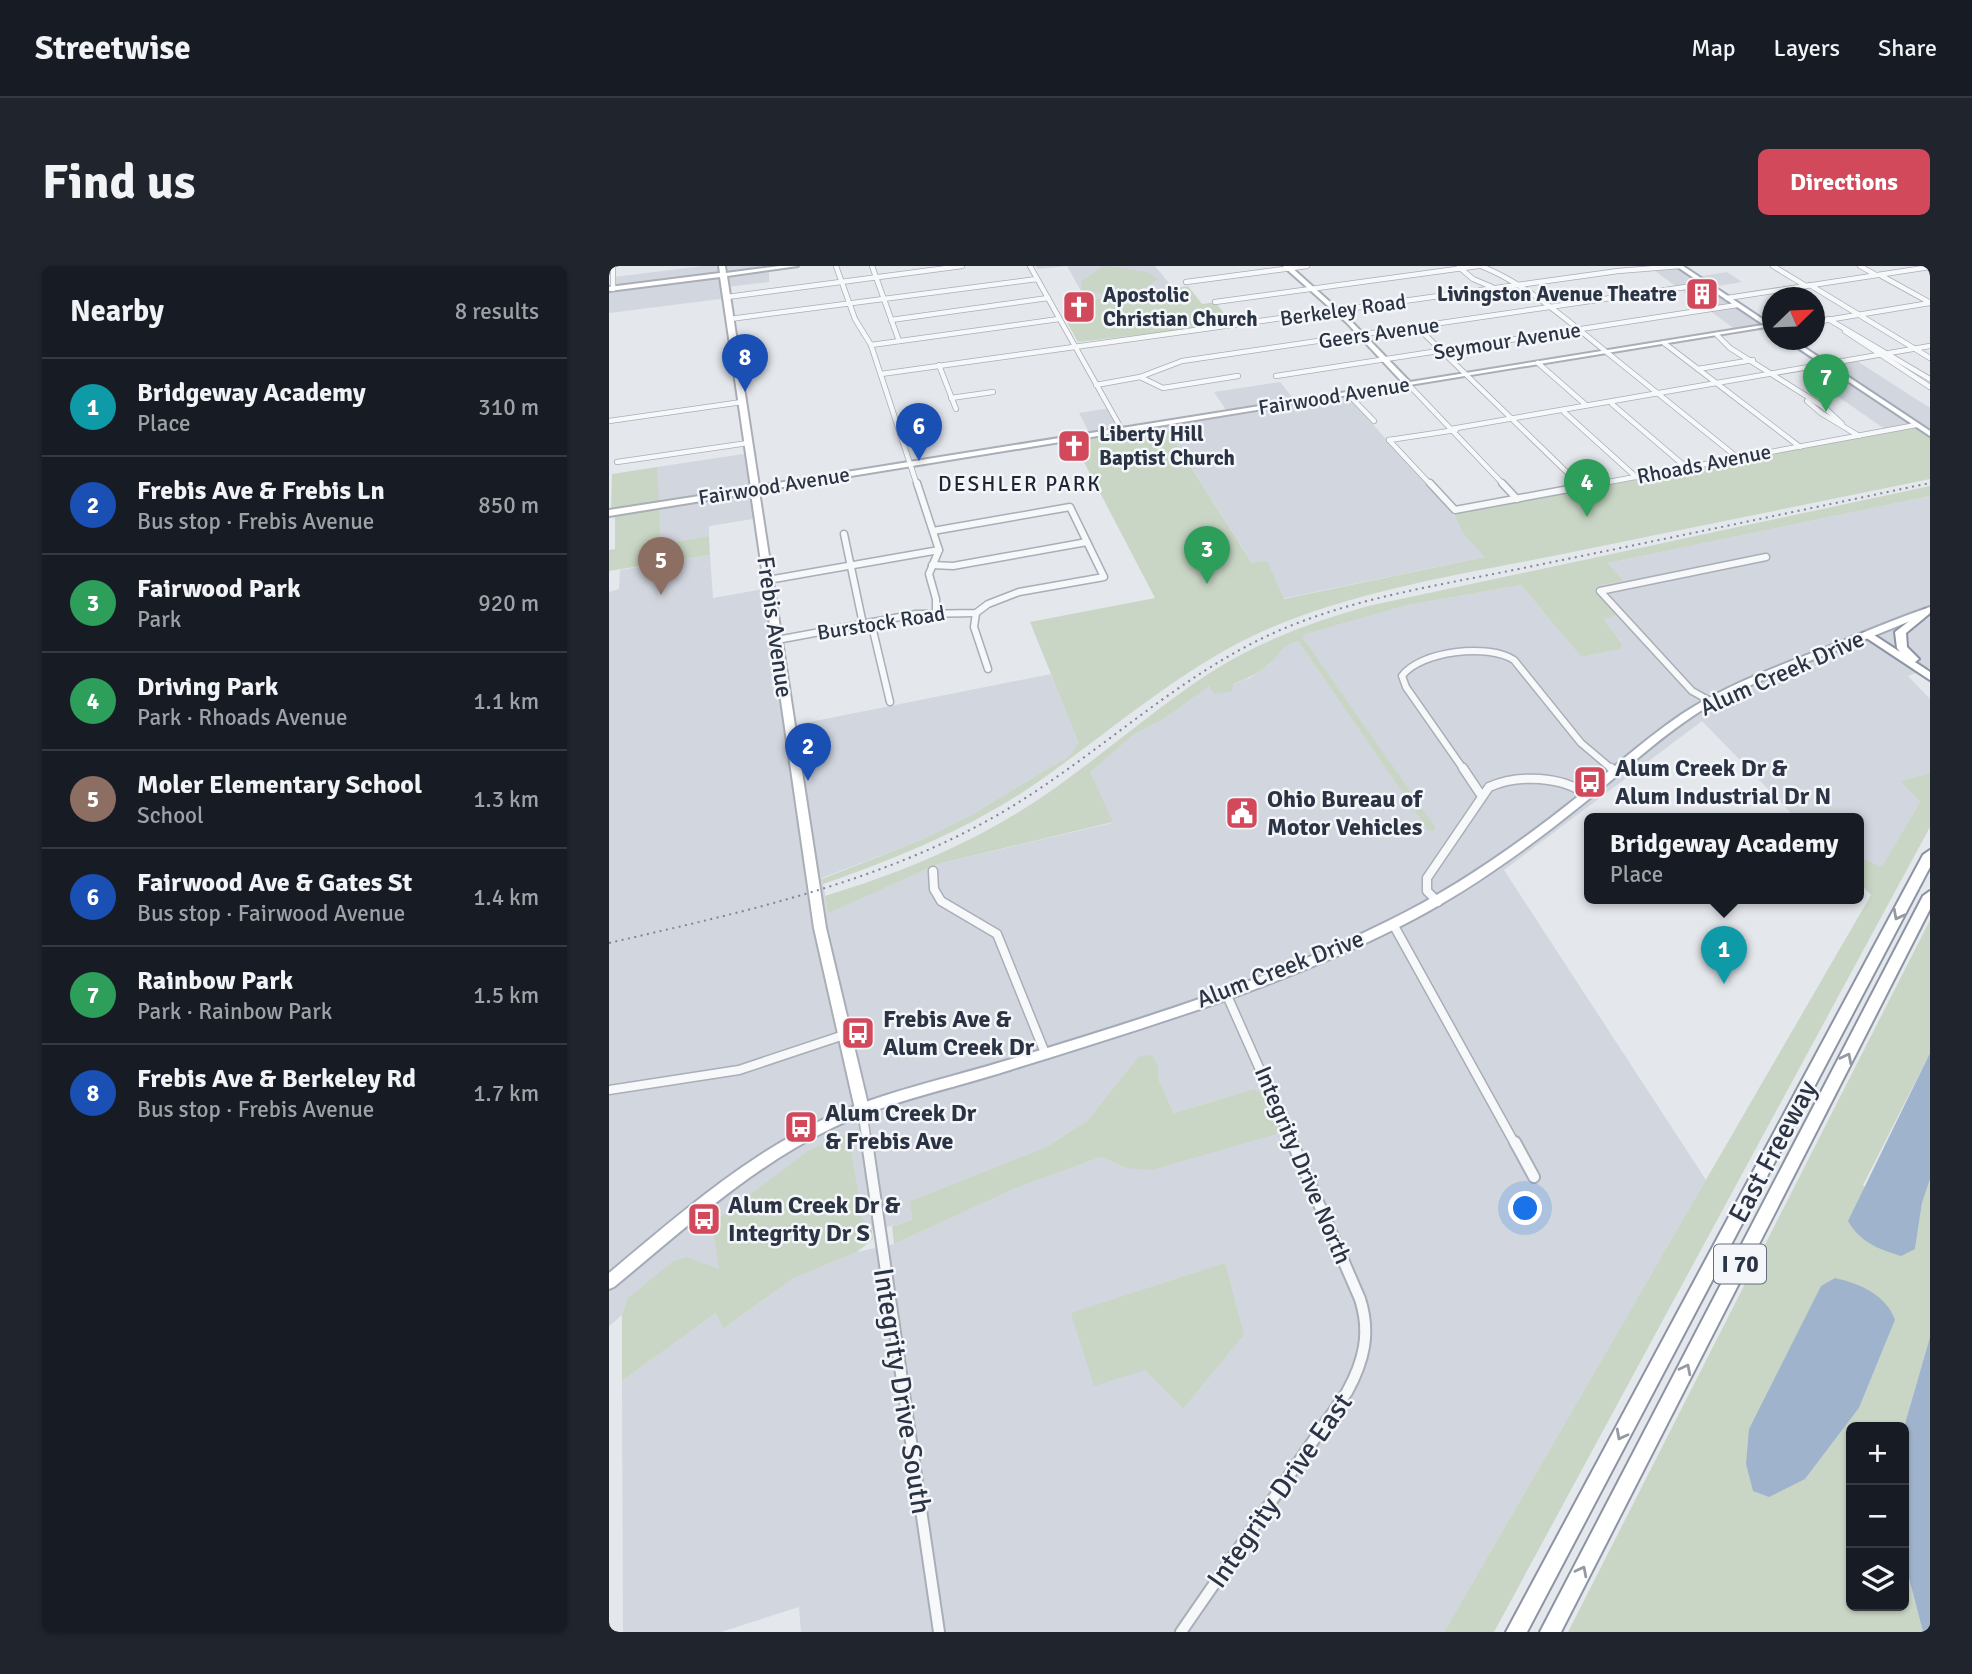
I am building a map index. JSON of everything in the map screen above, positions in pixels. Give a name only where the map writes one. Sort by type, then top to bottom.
[{"type":"highway","points":[[1917,663],[1902,648],[1899,638],[1903,628],[1927,611]]},
{"type":"highway","points":[[1867,635],[1877,637],[1930,670]]},
{"type":"highway","points":[[1867,635],[1930,677]]},
{"type":"highway","name":"East Freeway","points":[[1516,1632],[1930,855]]},
{"type":"highway","name":"East Freeway","points":[[1550,1632],[1930,897]]},
{"type":"main road","points":[[611,289],[723,270],[795,266]]},
{"type":"main road","points":[[1679,266],[1762,321]]},
{"type":"main road","points":[[1287,267],[1337,311],[1408,384]]},
{"type":"main road","name":"Frebis Avenue","points":[[723,270],[755,489]]},
{"type":"main road","name":"Fairwood Avenue","points":[[1467,375],[1762,329]]},
{"type":"main road","points":[[1804,350],[1929,433]]},
{"type":"main road","name":"Fairwood Avenue","points":[[755,489],[1408,384]]},
{"type":"main road","name":"Frebis Avenue","points":[[768,580],[820,928],[847,1034],[862,1109]]},
{"type":"main road","name":"Alum Creek Drive","points":[[609,1282],[714,1196],[757,1165],[862,1109],[1045,1053],[1225,992],[1343,947],[1393,924],[1438,902],[1504,860],[1674,725],[1710,701],[1751,681],[1927,611]]},
{"type":"street","points":[[611,289],[612,266]]},
{"type":"street","points":[[836,266],[855,320],[871,345],[939,550],[929,576],[936,599],[936,611]]},
{"type":"street","points":[[872,266],[899,341]]},
{"type":"street","points":[[727,297],[962,266]]},
{"type":"street","points":[[1030,266],[1122,430]]},
{"type":"street","points":[[1186,282],[1307,266]]},
{"type":"street","points":[[1215,302],[1480,266],[1499,272],[1551,307],[1738,458]]},
{"type":"street","name":"Berkeley Road","points":[[881,374],[1618,271],[1679,266]]},
{"type":"street","points":[[1773,266],[1930,358]]},
{"type":"street","points":[[1860,266],[1930,303]]},
{"type":"street","points":[[1459,267],[1473,279],[1495,288]]},
{"type":"street","points":[[1727,298],[1930,267]]},
{"type":"street","points":[[730,319],[1037,279]]},
{"type":"street","name":"Geers Avenue","points":[[1096,385],[1140,377],[1182,361],[1706,284]]},
{"type":"street","points":[[891,320],[1048,298]]},
{"type":"street","points":[[1825,319],[1930,303]]},
{"type":"street","name":"Seymour Avenue","points":[[1276,376],[1737,305]]},
{"type":"street","points":[[871,345],[1059,319]]},
{"type":"street","points":[[1828,319],[1851,338],[1930,379]]},
{"type":"street","points":[[1417,327],[1582,487]]},
{"type":"street","points":[[1717,335],[1730,348],[1753,360],[1803,396],[1821,413],[1859,436]]},
{"type":"street","points":[[1664,343],[1800,447]]},
{"type":"street","points":[[1451,429],[1930,348]]},
{"type":"street","points":[[1886,355],[1904,373],[1930,387]]},
{"type":"street","points":[[1698,369],[1753,360]]},
{"type":"street","points":[[1538,363],[1587,406]]},
{"type":"street","points":[[939,365],[955,409]]},
{"type":"street","name":"Fairwood Avenue","points":[[1408,384],[1467,375]]},
{"type":"street","points":[[1140,377],[1163,388],[1238,376]]},
{"type":"street","points":[[1408,384],[1517,499]]},
{"type":"street","points":[[951,398],[993,392]]},
{"type":"street","points":[[1348,394],[1374,421]]},
{"type":"street","points":[[1512,419],[1658,394]]},
{"type":"street","points":[[609,421],[742,402]]},
{"type":"street","points":[[1612,404],[1687,468]]},
{"type":"street","points":[[1564,412],[1636,477]]},
{"type":"street","name":"Rhoads Avenue","points":[[1451,429],[1389,440],[1451,509],[1916,425]]},
{"type":"street","points":[[617,462],[748,443]]},
{"type":"street","name":"Fairwood Avenue","points":[[609,513],[755,489]]},
{"type":"street","name":"Frebis Avenue","points":[[755,489],[768,580]]},
{"type":"street","points":[[932,565],[953,566],[1087,542],[1070,507],[933,531]]},
{"type":"street","points":[[843,534],[890,702]]},
{"type":"street","name":"Burstock Road","points":[[777,640],[936,611],[976,613],[1002,597],[1104,577],[1087,542]]},
{"type":"street","points":[[768,580],[939,550]]},
{"type":"street","points":[[1710,701],[1692,691],[1600,591],[1766,557]]},
{"type":"street","points":[[976,613],[974,627],[988,669]]},
{"type":"street","points":[[1481,795],[1418,705],[1402,676],[1405,668],[1481,649],[1503,651],[1514,660],[1590,753],[1616,773]]},
{"type":"street","points":[[1438,902],[1427,891],[1427,878],[1481,795],[1495,783],[1518,779],[1572,785],[1587,795]]},
{"type":"street","points":[[933,871],[934,889],[941,901],[997,934],[1045,1053]]},
{"type":"street","points":[[1393,924],[1534,1177]]},
{"type":"street","name":"Integrity Drive North","points":[[1225,992],[1245,1030],[1360,1299],[1367,1319],[1366,1343]]},
{"type":"street","points":[[609,1090],[739,1070],[847,1034]]},
{"type":"street","name":"Integrity Drive South","points":[[862,1109],[939,1632]]},
{"type":"street","name":"Integrity Drive East","points":[[1181,1632],[1347,1392],[1361,1368],[1366,1343]]},
{"type":"shaded area","points":[[703,266],[760,266],[761,270],[769,269],[769,282],[727,287],[728,298],[609,313],[609,289],[613,288],[614,277]]},
{"type":"shaded area","points":[[1036,266],[1067,266],[1038,269]]},
{"type":"shaded area","points":[[1067,266],[1155,266],[1173,288],[1086,300]]},
{"type":"shaded area","points":[[1648,266],[1680,266],[1696,277],[1727,272],[1742,282],[1712,287],[1755,317],[1762,316],[1762,329],[1739,332]]},
{"type":"shaded area","points":[[1857,361],[1930,408],[1930,437],[1914,427],[1889,432],[1800,370]]},
{"type":"shaded area","points":[[1280,382],[1296,402],[1346,394],[1490,556],[1276,600],[1165,426],[1168,423],[1228,413],[1214,392]]},
{"type":"shaded area","points":[[1111,408],[1124,433],[1092,438],[1079,413]]},
{"type":"shaded area","points":[[750,453],[759,518],[709,526],[709,536],[659,544],[657,467]]},
{"type":"shaded area","points":[[1930,496],[1930,668],[1908,676],[1930,699],[1930,773],[1900,781],[1920,802],[1882,868],[1864,859],[1864,813],[1791,813],[1702,721],[1504,870],[1706,1180],[1444,1632],[801,1632],[799,1607],[721,1632],[623,1632],[622,1381],[716,1313],[723,1329],[792,1279],[857,1252],[894,1244],[1016,1188],[1101,1157],[1126,1168],[1282,1129],[1267,1096],[1254,1089],[1174,1113],[1159,1081],[1158,1065],[1138,1057],[1087,1121],[1048,1147],[910,1201],[912,1220],[872,1231],[862,1220],[849,1134],[811,1149],[720,1270],[687,1257],[627,1299],[622,1315],[609,1326],[609,592],[619,589],[620,570],[710,555],[713,598],[770,588],[790,726],[1051,674],[1080,743],[1069,756],[973,814],[921,840],[822,878],[828,912],[938,864],[1112,823],[1089,772],[1133,735],[1167,717],[1209,686],[1233,684],[1250,678],[1270,664],[1286,644],[1298,641],[1428,830],[1303,638],[1306,634],[1408,605],[1521,585],[1581,657],[1621,649],[1622,642],[1602,619],[1618,615],[1599,594],[1601,585],[1622,581],[1608,563]],"holes":[[[1244,1335],[1183,1409],[1145,1370]]]},
{"type":"green space","points":[[1101,267],[1147,272],[1158,279],[1137,293],[1188,286],[1202,304],[1215,302],[1233,324],[1078,342],[1063,315],[1092,311],[1086,300],[1118,296],[1082,290],[1081,282]]},
{"type":"green space","points":[[1165,426],[1252,563],[1267,561],[1284,599],[1485,557],[1464,534],[1454,514],[1914,427],[1930,437],[1930,479],[1443,578],[1369,595],[1298,617],[1263,631],[1201,665],[1005,803],[903,854],[823,884],[822,879],[921,840],[973,814],[1069,756],[1079,743],[1030,622],[1155,598],[1073,441]]},
{"type":"green space","points":[[657,467],[659,503],[611,511],[612,474]]},
{"type":"green space","points":[[1930,486],[1930,496],[1608,563],[1623,581],[1601,585],[1599,594],[1618,615],[1603,619],[1622,643],[1621,649],[1581,657],[1521,585],[1408,605],[1306,634],[1303,638],[1435,827],[1433,831],[1428,830],[1298,641],[1284,648],[1260,671],[1233,684],[1232,691],[1214,694],[1209,686],[1167,717],[1133,735],[1090,772],[1113,822],[938,864],[828,913],[825,896],[875,880],[973,838],[1043,796],[1208,674],[1246,652],[1306,626],[1368,606]]},
{"type":"green space","points":[[659,506],[660,544],[709,536],[710,555],[609,571],[609,550],[615,549],[615,514]]},
{"type":"green space","points":[[1930,773],[1930,827],[1494,1632],[1444,1632],[1871,895],[1864,887],[1864,859],[1882,867],[1920,802],[1900,781]]},
{"type":"green space","points":[[1930,920],[1930,1053],[1863,1185],[1915,1249],[1922,1203],[1930,1179],[1930,1337],[1905,1422],[1848,1422],[1859,1408],[1895,1320],[1776,1378],[1749,1429],[1805,1479],[1846,1425],[1846,1611],[1909,1611],[1909,1578],[1923,1632],[1568,1632]]},
{"type":"green space","points":[[1152,1055],[1158,1065],[1159,1081],[1174,1113],[1254,1089],[1267,1096],[1283,1129],[1276,1134],[1152,1170],[1126,1168],[1101,1157],[1016,1188],[894,1244],[892,1226],[912,1220],[910,1201],[1047,1147],[1087,1121],[1138,1057]]},
{"type":"green space","points":[[849,1133],[862,1219],[872,1231],[873,1239],[857,1252],[792,1279],[723,1329],[716,1313],[622,1381],[622,1315],[627,1299],[672,1262],[687,1257],[719,1269],[712,1223],[811,1149]]},
{"type":"green space","points":[[1225,1263],[1244,1335],[1183,1409],[1145,1370],[1094,1386],[1071,1313]]},
{"type":"water","points":[[1930,1053],[1930,1179],[1922,1203],[1915,1249],[1901,1256],[1870,1244],[1848,1221]]},
{"type":"water","points":[[1835,1278],[1854,1284],[1879,1297],[1895,1320],[1859,1408],[1805,1479],[1769,1497],[1753,1491],[1746,1464],[1749,1429],[1821,1286]]},
{"type":"water","points":[[1930,1337],[1930,1632],[1923,1632],[1909,1578],[1909,1422],[1905,1422]]},
{"type":"railway","points":[[609,943],[816,891],[916,855],[964,833],[1045,785],[1208,669],[1278,631],[1309,619],[1404,592],[1930,483]]},
{"type":"place","name":"Livingston Avenue Theatre","points":[[1702,294]]},
{"type":"place","name":"Apostolic Christian Church","points":[[1079,307]]},
{"type":"place","name":"Frebis Ave & Berkeley Rd","points":[[745,392]]},
{"type":"place","name":"Rainbow Park","points":[[1826,412]]},
{"type":"place","name":"Liberty Hill Baptist Church","points":[[1074,446]]},
{"type":"place","name":"Fairwood Ave & Gates St","points":[[919,461]]},
{"type":"place","name":"Driving Park","points":[[1587,517]]},
{"type":"place","name":"Fairwood Park","points":[[1207,584]]},
{"type":"place","name":"Moler Elementary School","points":[[661,595]]},
{"type":"place","name":"Frebis Ave & Frebis Ln","points":[[808,781]]},
{"type":"place","name":"Alum Creek Dr & Alum Industrial Dr N","points":[[1590,782]]},
{"type":"place","name":"Ohio Bureau of Motor Vehicles","points":[[1242,813]]},
{"type":"place","name":"Bridgeway Academy","points":[[1724,984]]},
{"type":"place","name":"Frebis Ave & Alum Creek Dr","points":[[858,1033]]},
{"type":"place","name":"Alum Creek Dr & Frebis Ave","points":[[801,1127]]},
{"type":"place","name":"Alum Creek Dr & Integrity Dr S","points":[[704,1219]]},
{"type":"district","name":"DESHLER PARK","points":[[1020,484]]}]
